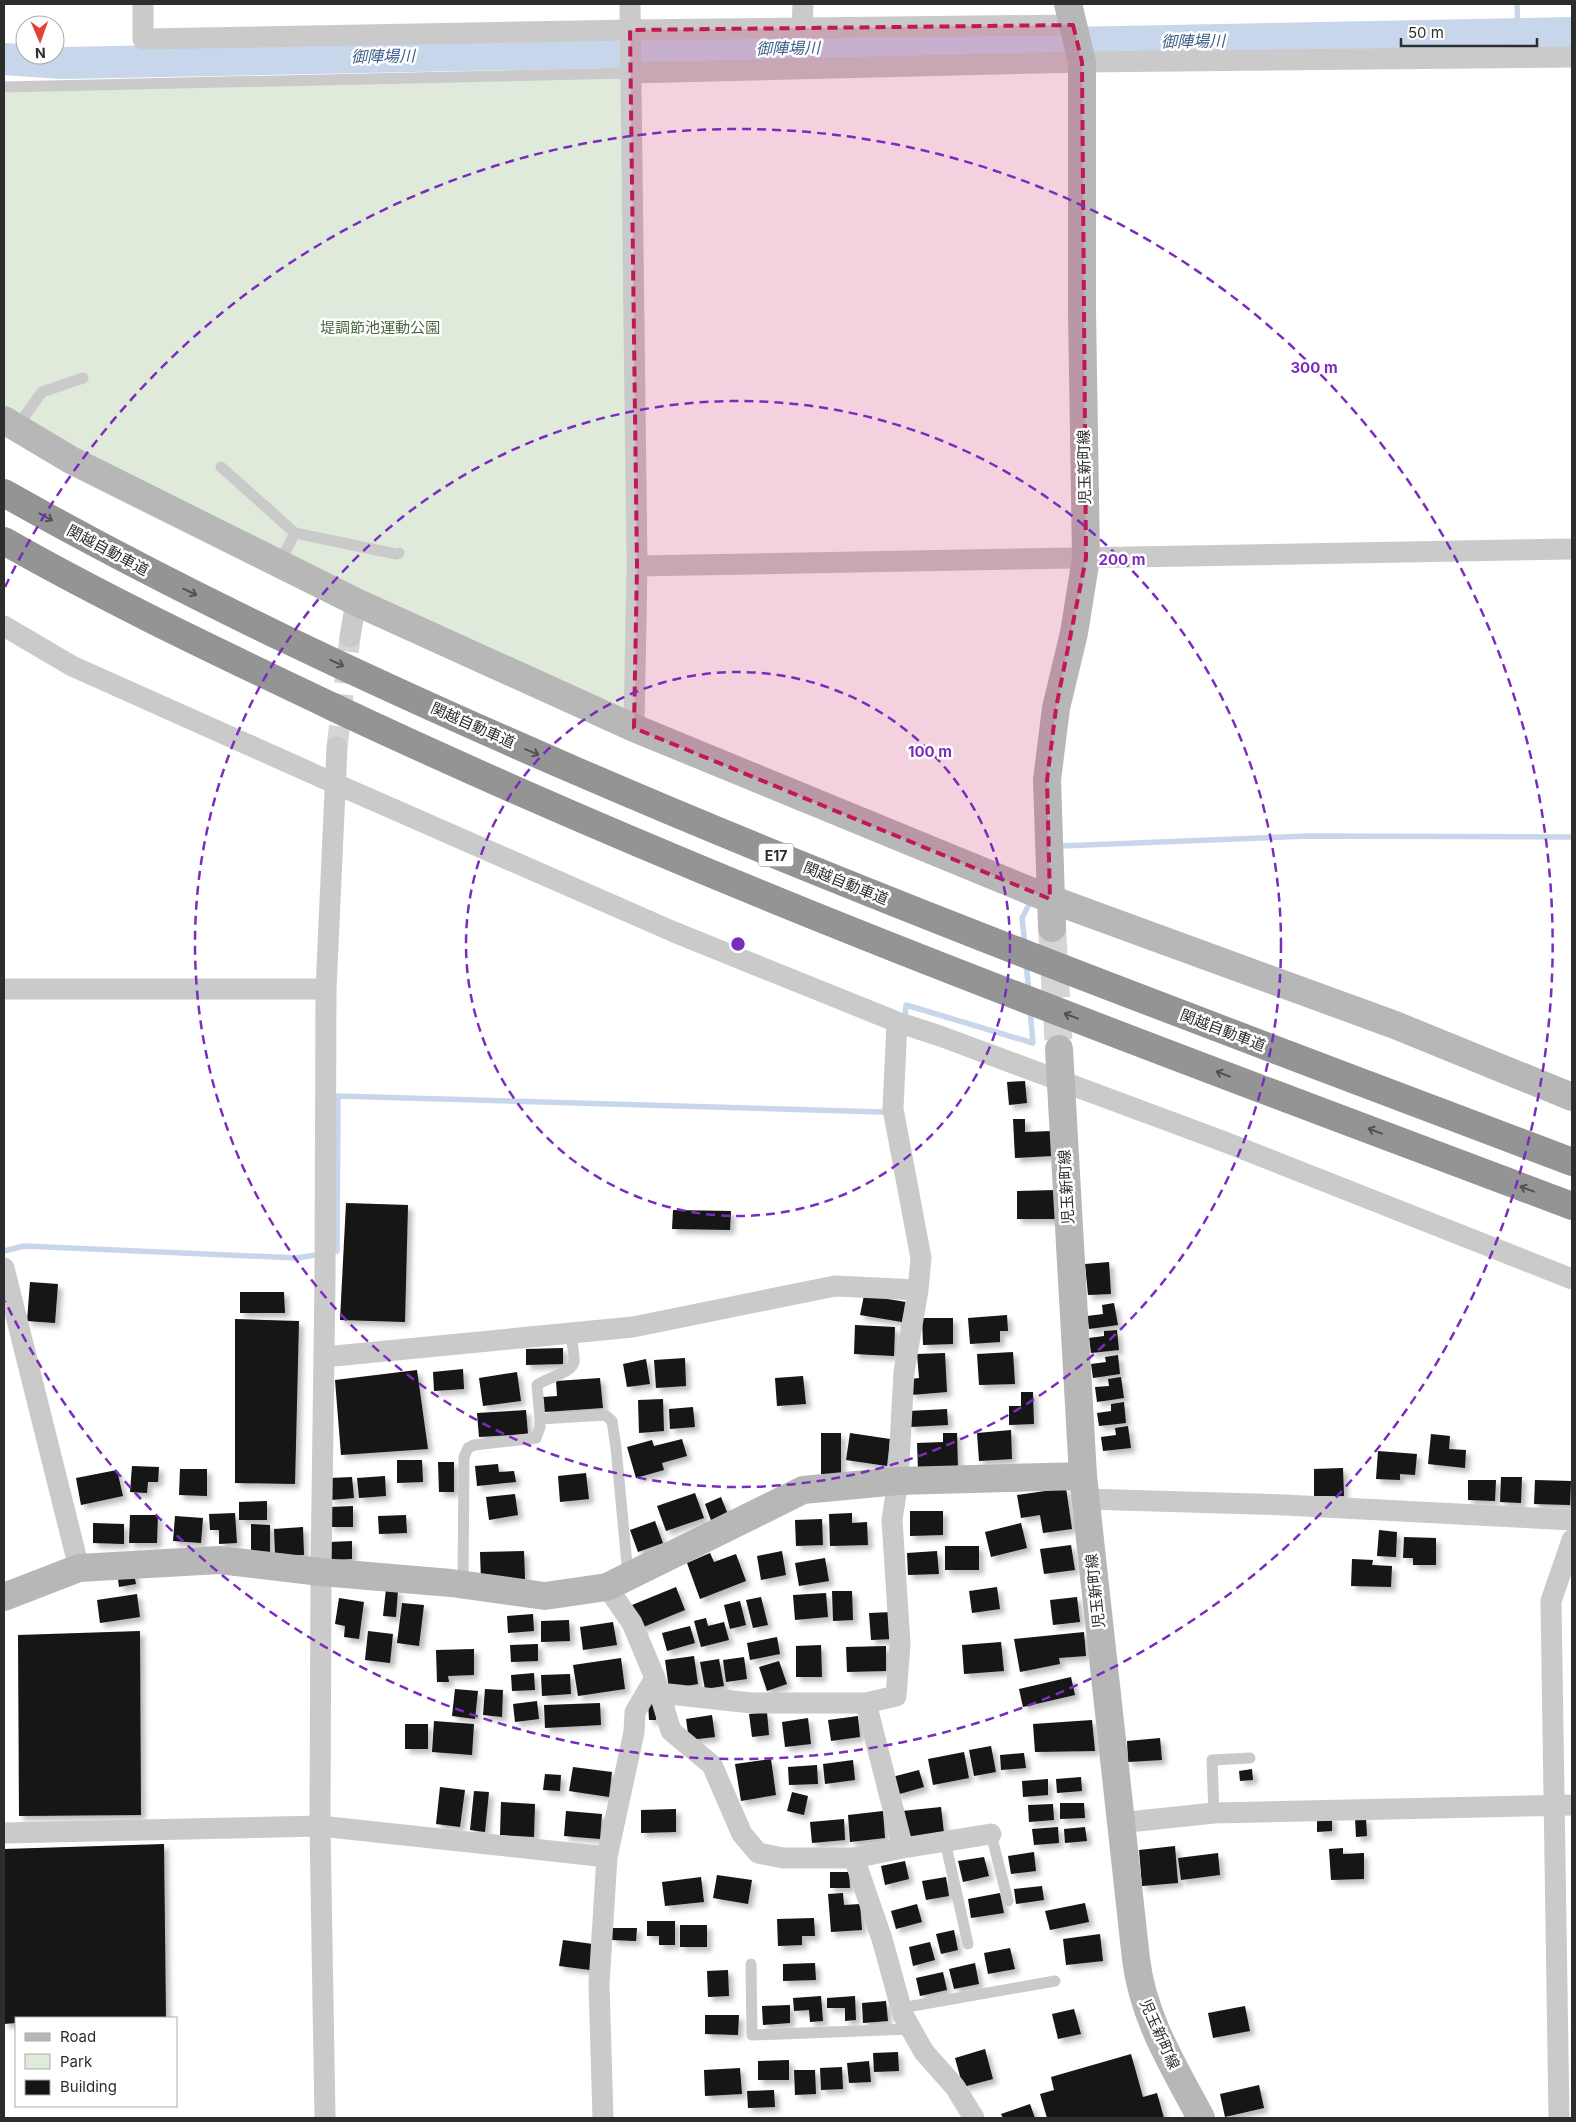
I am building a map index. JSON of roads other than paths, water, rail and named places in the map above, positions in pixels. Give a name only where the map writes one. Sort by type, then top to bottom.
[{"type":"highway","name":"関越自動車道","points":[[4,494],[162,579],[286,639],[417,701],[635,797],[947,924],[1572,1162]]},
{"type":"highway","points":[[4,542],[150,618],[269,676],[504,786],[619,835],[932,963],[1572,1206]]},
{"type":"street","points":[[142,4],[143,39],[630,34],[802,28],[1070,14]]},
{"type":"street","points":[[630,4],[637,566],[634,728]]},
{"type":"street","points":[[802,28],[803,4]]},
{"type":"street","name":"児玉新町線","points":[[1052,928],[1047,780],[1056,708],[1074,633],[1086,558],[1082,311],[1082,62],[1070,14]]},
{"type":"street","points":[[631,70],[1082,62],[1572,57]]},
{"type":"street","points":[[10,424],[71,460],[356,602],[634,728],[1050,899],[1395,1025],[1572,1097]]},
{"type":"street","points":[[637,566],[1572,548]]},
{"type":"street","points":[[350,638],[356,602]]},
{"type":"street","points":[[4,626],[72,666],[674,932],[897,1022],[1225,1142],[1572,1279]]},
{"type":"street","points":[[326,2118],[320,1826],[326,990],[338,747]]},
{"type":"street","points":[[4,989],[326,990]]},
{"type":"street","points":[[657,1685],[752,1703],[866,1703],[896,1696],[900,1644],[892,1520],[898,1481],[904,1372],[918,1290],[921,1258],[893,1109],[897,1022]]},
{"type":"street","name":"児玉新町線","points":[[1059,1049],[1084,1487],[1119,1823],[1136,1959],[1143,1996],[1164,2049],[1201,2118]]},
{"type":"street","points":[[4,1268],[79,1568]]},
{"type":"street","points":[[324,1357],[633,1327],[835,1286],[918,1290]]},
{"type":"street","points":[[4,1597],[79,1568],[219,1560],[321,1572],[463,1585],[545,1596],[618,1582],[803,1490],[898,1481],[1084,1487],[1285,1505],[1572,1520]]},
{"type":"street","points":[[1558,2118],[1564,1805],[1551,1601],[1567,1571],[1572,1540]]},
{"type":"street","points":[[618,1582],[657,1685],[671,1731],[712,1765],[742,1834],[758,1852],[783,1858],[854,1858],[991,1834]]},
{"type":"street","points":[[603,2118],[600,1984],[607,1857],[634,1732],[635,1712],[657,1685]]},
{"type":"street","points":[[866,1703],[903,1848]]},
{"type":"street","points":[[1119,1823],[1214,1813],[1564,1805]]},
{"type":"street","points":[[4,1833],[320,1826],[607,1857]]},
{"type":"street","points":[[854,1858],[882,1939],[901,2008],[924,2052],[955,2087],[974,2118]]},
{"type":"lane","points":[[4,87],[631,70]]},
{"type":"lane","points":[[10,424],[42,392],[83,378]]},
{"type":"lane","points":[[220,467],[295,533],[396,554],[399,553]]},
{"type":"lane","points":[[279,564],[295,533]]},
{"type":"lane","points":[[463,1585],[464,1457],[468,1448],[474,1445],[536,1438],[540,1427],[540,1419],[536,1385],[544,1379],[569,1370],[574,1363],[571,1333]]},
{"type":"lane","points":[[540,1419],[606,1415],[612,1421],[618,1582]]},
{"type":"lane","points":[[1214,1813],[1212,1760],[1250,1758]]},
{"type":"lane","points":[[991,1834],[1008,1901]]},
{"type":"lane","points":[[945,1841],[968,1944]]},
{"type":"lane","points":[[751,1964],[752,2035],[911,2029]]},
{"type":"lane","points":[[901,2008],[1055,1981]]},
{"type":"waterway","points":[[1517,4],[1518,34]]},
{"type":"waterway","name":"御陣場川","points":[[4,59],[63,63],[1572,33]]},
{"type":"waterway","points":[[1059,849],[1061,846],[1309,836],[1572,837]]},
{"type":"waterway","points":[[1025,945],[1022,918],[1032,899]]},
{"type":"waterway","points":[[1026,964],[1029,992]]},
{"type":"waterway","points":[[905,1020],[906,1005],[1033,1043],[1030,1009]]},
{"type":"waterway","points":[[330,1252],[337,1251],[338,1096],[883,1112],[886,1108]]},
{"type":"waterway","points":[[4,1251],[24,1246],[297,1258],[321,1254]]},
{"type":"tunnel","points":[[337,747],[350,637]]},
{"type":"tunnel","points":[[1052,928],[1059,1049]]},
{"type":"park label","name":"堤調節池運動公園","points":[[380,327]]}]
